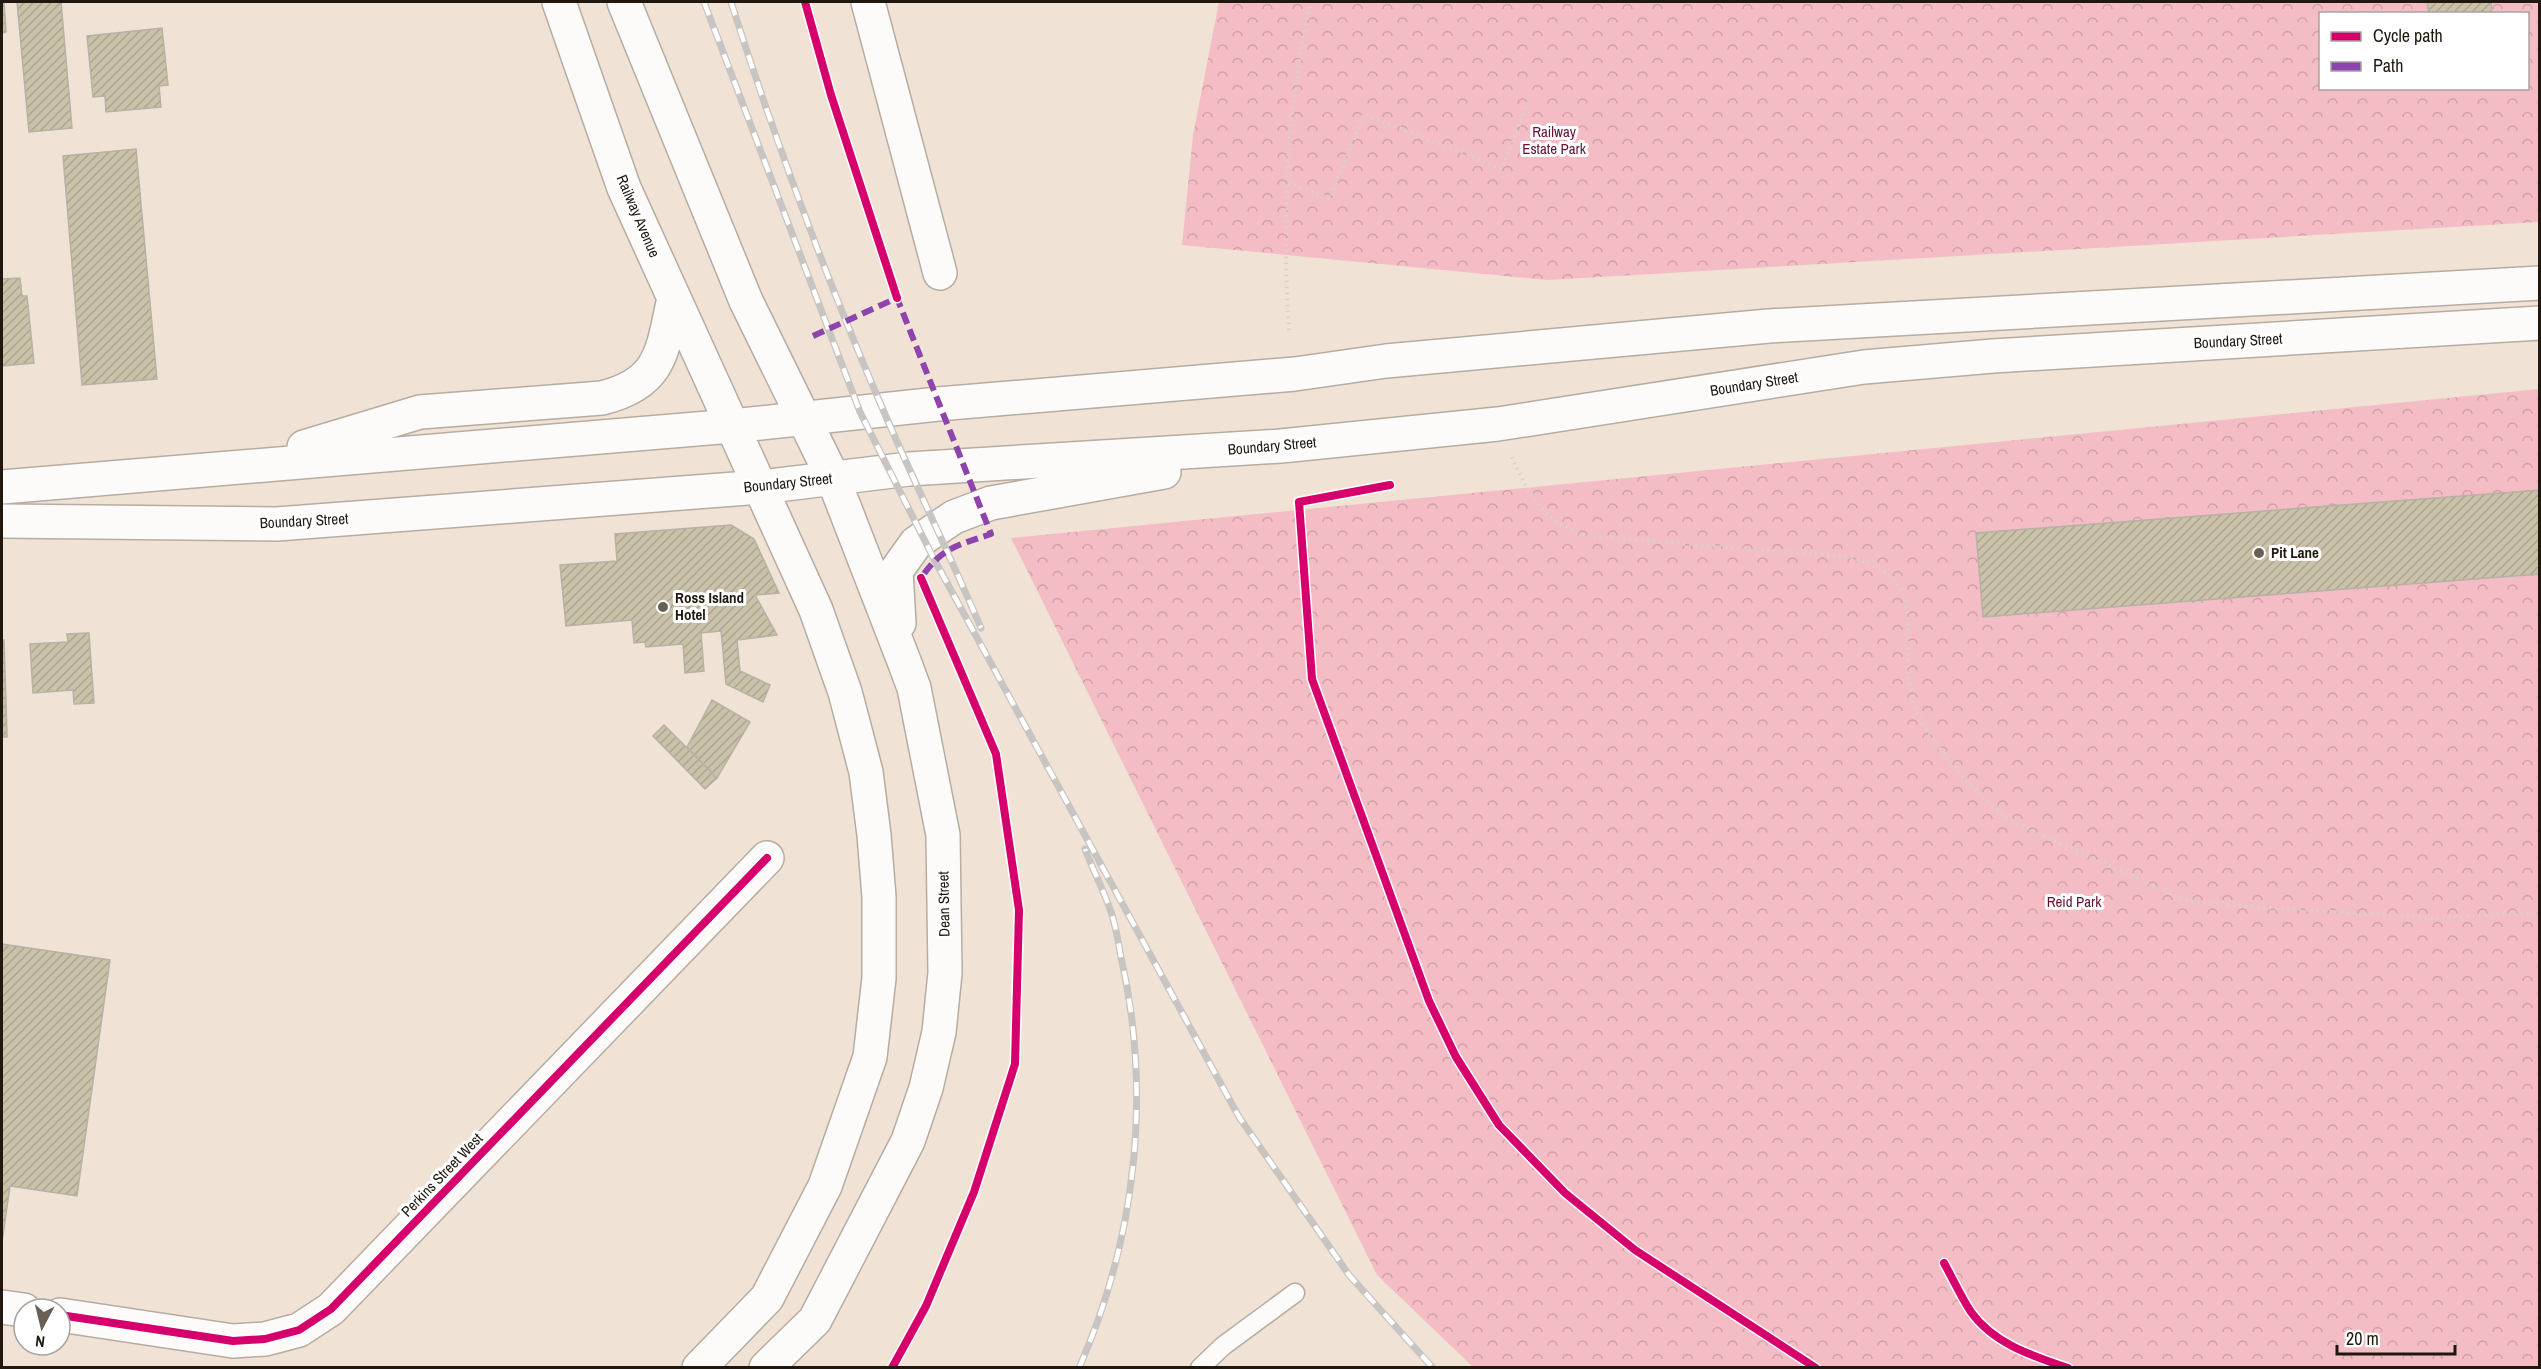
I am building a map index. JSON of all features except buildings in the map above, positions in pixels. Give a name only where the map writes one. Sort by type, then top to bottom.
[{"type":"main road","name":"Railway Avenue","points":[[558,2],[624,188],[732,426]]},
{"type":"main road","points":[[624,2],[746,301],[805,416]]},
{"type":"main road","points":[[868,2],[940,273]]},
{"type":"main road","points":[[2,487],[732,426],[805,416],[1295,374],[1446,355],[1769,326],[2540,283]]},
{"type":"main road","points":[[239,467],[420,412],[602,398],[625,392],[641,382],[660,356],[674,298]]},
{"type":"main road","name":"Boundary Street","points":[[2,521],[277,524],[761,487],[909,469],[1331,441],[1497,424],[1864,367],[1993,356],[2540,323]]},
{"type":"main road","name":"Dean Street","points":[[766,1368],[815,1320],[892,1173],[915,1120],[939,1032],[945,973],[943,835],[914,688],[833,478],[805,416]]},
{"type":"main road","points":[[699,1368],[767,1298],[825,1186],[870,1057],[879,978],[879,897],[866,772],[845,692],[816,610],[732,426]]},
{"type":"main road","points":[[904,661],[896,596],[896,571],[916,543],[954,517],[990,503],[1331,441]]},
{"type":"main road","name":"Perkins Street West","points":[[72,1317],[233,1341],[265,1339],[299,1330],[331,1309],[767,858]]},
{"type":"lane","points":[[1200,1368],[1223,1346],[1295,1293]]},
{"type":"path","points":[[1289,330],[1286,281],[1289,183],[1296,92],[1311,2]]},
{"type":"path","points":[[1289,183],[1330,200],[1364,114],[1502,169],[1529,99]]},
{"type":"path","points":[[1497,424],[1518,473],[1532,496],[1542,510],[1570,532],[1587,537],[1839,556],[1855,558],[1883,570],[1903,590],[1908,609],[1911,690],[1923,725],[1985,800],[2002,815],[2024,827],[2186,900],[2226,905],[2431,918],[2540,912]]},
{"type":"path","points":[[1944,1263],[1972,1314],[1997,1338],[2031,1356],[2068,1368]]},
{"type":"green space","name":"Railway Estate Park","points":[[1219,2],[2539,2],[2539,222],[1548,280],[1182,245],[1193,135]]},
{"type":"green space","name":"Reid Park","points":[[2539,389],[2539,1367],[1473,1367],[1377,1275],[1011,538]]},
{"type":"railway","points":[[704,2],[860,412],[934,559],[1239,1117],[1349,1275],[1433,1368]]},
{"type":"railway","points":[[731,2],[783,157],[842,311],[896,439],[981,628]]},
{"type":"railway","points":[[1079,1368],[1114,1269],[1126,1217],[1133,1166],[1136,1113],[1136,1061],[1117,934],[1113,917],[1085,849]]},
{"type":"marked path","points":[[813,336],[897,298],[991,534],[951,548],[936,559],[921,578]]},
{"type":"cycle path","points":[[805,2],[831,95],[897,298]]},
{"type":"cycle path","points":[[1390,485],[1299,502],[1312,679],[1429,1001],[1456,1057],[1499,1125],[1565,1193],[1635,1250],[1816,1368]]},
{"type":"cycle path","points":[[892,1368],[926,1306],[974,1192],[1015,1064],[1019,910],[996,754],[921,578]]},
{"type":"cycle path","points":[[72,1317],[233,1341],[265,1339],[299,1330],[331,1309],[767,858]]},
{"type":"cycle path","points":[[1944,1263],[1971,1312],[1991,1333],[2015,1348],[2068,1368]]},
{"type":"place","name":"Pit Lane","points":[[2259,553]]},
{"type":"place","name":"Ross Island Hotel","points":[[663,607]]}]
